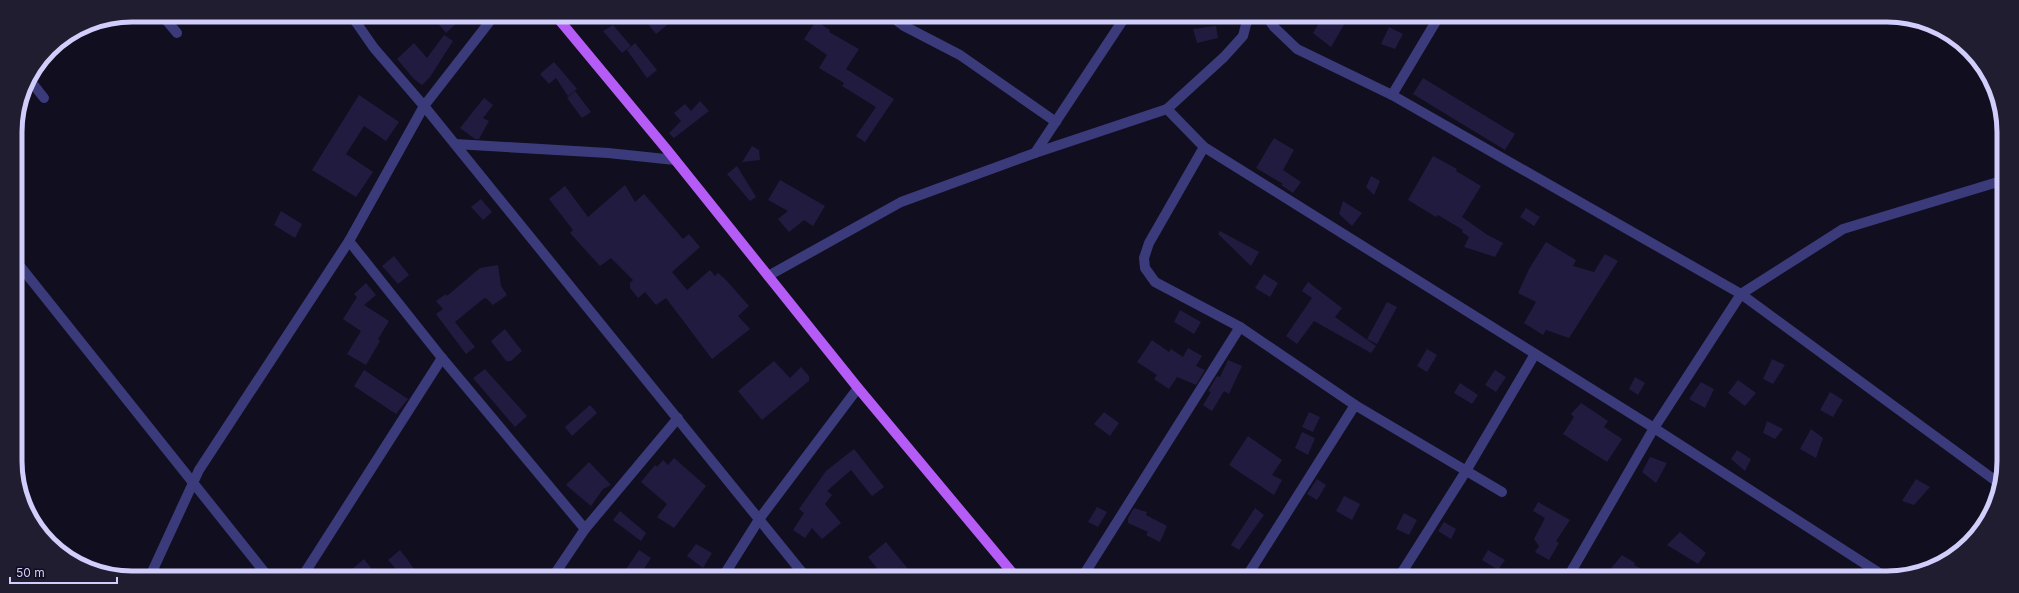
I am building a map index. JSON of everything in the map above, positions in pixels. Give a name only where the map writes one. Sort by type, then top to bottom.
[{"type":"main road","points":[[561,22],[675,160],[858,388],[1011,571]]},
{"type":"street","points":[[168,22],[177,33]]},
{"type":"street","points":[[355,22],[374,48],[424,106],[760,518],[801,571]]},
{"type":"street","points":[[152,571],[199,470],[349,241],[424,106],[489,22]]},
{"type":"street","points":[[899,22],[960,55],[1056,122]]},
{"type":"street","points":[[1035,153],[1122,22]]},
{"type":"street","points":[[768,276],[901,202],[1035,153],[1167,109],[1224,58],[1243,36],[1247,22]]},
{"type":"street","points":[[1270,22],[1297,49],[1392,95],[1742,294],[1995,480]]},
{"type":"street","points":[[1392,95],[1436,22]]},
{"type":"street","points":[[33,84],[44,98]]},
{"type":"street","points":[[1167,109],[1204,147],[1654,428],[1876,571]]},
{"type":"street","points":[[455,144],[608,153],[675,160]]},
{"type":"street","points":[[1204,147],[1149,243],[1144,258],[1145,268],[1155,282],[1240,327],[1355,405],[1502,492]]},
{"type":"street","points":[[1571,571],[1654,428],[1742,294],[1843,229],[1997,182]]},
{"type":"street","points":[[349,241],[442,358],[585,529]]},
{"type":"street","points":[[22,268],[264,571]]},
{"type":"street","points":[[1086,571],[1240,327]]},
{"type":"street","points":[[1403,571],[1466,471],[1535,354]]},
{"type":"street","points":[[306,571],[442,358]]},
{"type":"street","points":[[727,571],[760,518],[858,388]]},
{"type":"street","points":[[1251,571],[1355,405]]},
{"type":"street","points":[[557,571],[585,529],[678,418]]},
{"type":"building","points":[[437,22],[458,22],[446,33]]},
{"type":"building","points":[[647,22],[671,22],[656,34]]},
{"type":"building","points":[[815,22],[818,22],[830,30],[829,32],[859,49],[846,69],[894,99],[865,142],[856,136],[876,107],[842,86],[844,83],[819,68],[827,55],[804,39]]},
{"type":"building","points":[[1320,22],[1346,22],[1331,47],[1313,33]]},
{"type":"building","points":[[613,25],[631,46],[622,53],[603,31]]},
{"type":"building","points":[[1216,26],[1218,38],[1197,43],[1193,29]]},
{"type":"building","points":[[1389,27],[1403,34],[1395,49],[1381,44]]},
{"type":"building","points":[[444,35],[453,41],[430,77],[422,85],[414,79],[397,59],[414,43],[427,58]]},
{"type":"building","points":[[635,43],[657,70],[647,78],[627,50]]},
{"type":"building","points":[[554,62],[577,89],[568,96],[556,78],[549,84],[540,74]]},
{"type":"building","points":[[1423,78],[1515,134],[1505,150],[1413,94]]},
{"type":"building","points":[[575,91],[591,112],[582,118],[567,98]]},
{"type":"building","points":[[359,95],[399,122],[386,141],[364,126],[346,154],[373,172],[356,197],[312,170]]},
{"type":"building","points":[[484,98],[493,105],[483,118],[489,121],[479,139],[475,139],[460,128]]},
{"type":"building","points":[[700,101],[709,111],[674,138],[669,133],[681,121],[674,113],[685,104],[691,111]]},
{"type":"building","points":[[1274,138],[1294,150],[1283,170],[1301,182],[1293,193],[1281,185],[1283,184],[1256,168]]},
{"type":"building","points":[[752,146],[759,150],[760,160],[742,162]]},
{"type":"building","points":[[1433,156],[1457,169],[1456,171],[1481,186],[1462,217],[1486,234],[1503,243],[1495,257],[1464,247],[1469,237],[1462,232],[1463,230],[1438,215],[1436,217],[1408,200]]},
{"type":"building","points":[[737,166],[756,197],[750,201],[727,174]]},
{"type":"building","points":[[1371,176],[1380,181],[1374,195],[1366,187]]},
{"type":"building","points":[[780,180],[825,206],[813,226],[804,220],[789,232],[778,219],[788,211],[768,200]]},
{"type":"building","points":[[625,185],[635,202],[644,194],[683,239],[689,234],[700,247],[672,272],[687,290],[710,270],[715,276],[718,273],[725,279],[749,306],[738,316],[750,329],[712,359],[666,298],[656,305],[645,292],[638,298],[630,288],[630,283],[633,280],[611,258],[600,266],[570,233],[573,230],[549,199],[565,186],[588,217]]},
{"type":"building","points":[[481,199],[492,212],[483,220],[471,207]]},
{"type":"building","points":[[1343,201],[1362,213],[1352,226],[1339,214]]},
{"type":"building","points":[[1526,208],[1540,217],[1534,226],[1520,217]]},
{"type":"building","points":[[281,211],[302,224],[295,238],[274,225]]},
{"type":"building","points":[[1220,231],[1259,252],[1251,266],[1218,234]]},
{"type":"building","points":[[1546,242],[1576,260],[1573,266],[1594,272],[1605,254],[1618,261],[1569,338],[1546,330],[1543,335],[1524,323],[1536,302],[1518,293],[1529,269]]},
{"type":"building","points":[[394,256],[409,275],[398,284],[382,266]]},
{"type":"building","points":[[498,265],[501,286],[507,295],[493,305],[486,298],[483,299],[455,322],[475,347],[466,354],[436,314],[443,309],[436,301],[446,294],[447,296],[480,268]]},
{"type":"building","points":[[1264,274],[1278,283],[1270,297],[1255,288]]},
{"type":"building","points":[[1308,282],[1342,308],[1335,317],[1376,346],[1371,353],[1314,321],[1297,344],[1286,336],[1312,298],[1302,291]]},
{"type":"building","points":[[366,283],[376,295],[364,305],[389,321],[378,339],[380,341],[366,365],[347,354],[361,331],[343,319],[357,297],[354,294]]},
{"type":"building","points":[[1387,302],[1397,307],[1377,344],[1367,339]]},
{"type":"building","points":[[1180,310],[1201,322],[1194,334],[1174,322]]},
{"type":"building","points":[[505,329],[522,351],[511,361],[506,361],[491,341]]},
{"type":"building","points":[[1152,340],[1169,352],[1171,349],[1183,357],[1188,348],[1202,356],[1196,366],[1205,370],[1196,385],[1177,377],[1169,389],[1154,379],[1157,375],[1137,362]]},
{"type":"building","points":[[1427,349],[1437,355],[1427,372],[1417,366]]},
{"type":"building","points":[[1772,359],[1785,365],[1773,384],[1763,379]]},
{"type":"building","points":[[1228,360],[1242,366],[1229,394],[1224,391],[1212,411],[1203,405],[1211,392],[1208,391],[1217,376],[1220,377]]},
{"type":"building","points":[[774,361],[790,378],[801,367],[809,376],[809,381],[762,420],[738,391]]},
{"type":"building","points":[[485,369],[527,416],[515,427],[473,378]]},
{"type":"building","points":[[364,370],[408,399],[396,414],[354,386]]},
{"type":"building","points":[[1495,370],[1506,377],[1496,392],[1485,385]]},
{"type":"building","points":[[1635,377],[1645,383],[1638,395],[1629,389]]},
{"type":"building","points":[[1738,380],[1756,393],[1745,406],[1728,393]]},
{"type":"building","points":[[1701,382],[1714,389],[1705,408],[1689,399]]},
{"type":"building","points":[[1460,383],[1478,395],[1472,404],[1454,393]]},
{"type":"building","points":[[1830,392],[1843,400],[1833,417],[1820,410]]},
{"type":"building","points":[[1581,403],[1608,421],[1604,427],[1622,439],[1607,462],[1563,434],[1574,417],[1571,414]]},
{"type":"building","points":[[590,405],[597,413],[572,436],[565,427]]},
{"type":"building","points":[[1104,412],[1119,423],[1110,436],[1094,424]]},
{"type":"building","points":[[1309,412],[1320,417],[1313,432],[1302,427]]},
{"type":"building","points":[[1767,421],[1783,429],[1775,439],[1763,433]]},
{"type":"building","points":[[1811,429],[1823,438],[1816,458],[1800,449]]},
{"type":"building","points":[[1302,432],[1315,438],[1308,455],[1295,448]]},
{"type":"building","points":[[1248,436],[1282,460],[1272,475],[1282,480],[1274,495],[1229,465]]},
{"type":"building","points":[[854,449],[884,487],[872,496],[851,470],[827,491],[832,495],[825,504],[841,523],[822,539],[812,528],[805,538],[793,530],[804,513],[799,509],[826,471]]},
{"type":"building","points":[[1737,450],[1751,459],[1745,471],[1731,459]]},
{"type":"building","points":[[1650,457],[1667,463],[1656,483],[1642,472]]},
{"type":"building","points":[[674,458],[706,486],[674,528],[657,517],[667,504],[641,482],[655,465],[657,467],[663,460],[668,465]]},
{"type":"building","points":[[589,462],[611,485],[603,489],[591,506],[566,485]]},
{"type":"building","points":[[1317,479],[1326,485],[1317,500],[1307,494]]},
{"type":"building","points":[[1916,479],[1930,487],[1914,505],[1902,501]]},
{"type":"building","points":[[1344,496],[1360,504],[1352,520],[1336,511]]},
{"type":"building","points":[[1538,502],[1570,520],[1556,541],[1559,543],[1549,560],[1535,552],[1539,546],[1534,539],[1545,518],[1533,511]]},
{"type":"building","points":[[1097,507],[1107,512],[1098,527],[1088,522]]},
{"type":"building","points":[[1134,508],[1147,512],[1146,515],[1167,526],[1160,542],[1146,535],[1148,532],[1128,523],[1128,518]]},
{"type":"building","points":[[1255,508],[1264,515],[1239,550],[1231,545]]},
{"type":"building","points":[[620,511],[646,533],[641,541],[613,520]]},
{"type":"building","points":[[1404,513],[1417,520],[1409,535],[1396,529]]},
{"type":"building","points":[[1444,522],[1456,529],[1451,539],[1438,531]]},
{"type":"building","points":[[1680,532],[1706,553],[1698,564],[1667,545]]},
{"type":"building","points":[[886,542],[908,569],[906,571],[879,571],[868,557]]},
{"type":"building","points":[[696,544],[712,553],[703,568],[687,556]]},
{"type":"building","points":[[400,550],[415,571],[398,571],[388,560]]},
{"type":"building","points":[[639,550],[651,558],[643,571],[625,571]]},
{"type":"building","points":[[1488,550],[1505,560],[1498,570],[1482,560]]},
{"type":"building","points":[[1622,555],[1635,563],[1634,565],[1645,571],[1609,571]]},
{"type":"building","points":[[364,559],[371,568],[367,571],[350,571]]}]
